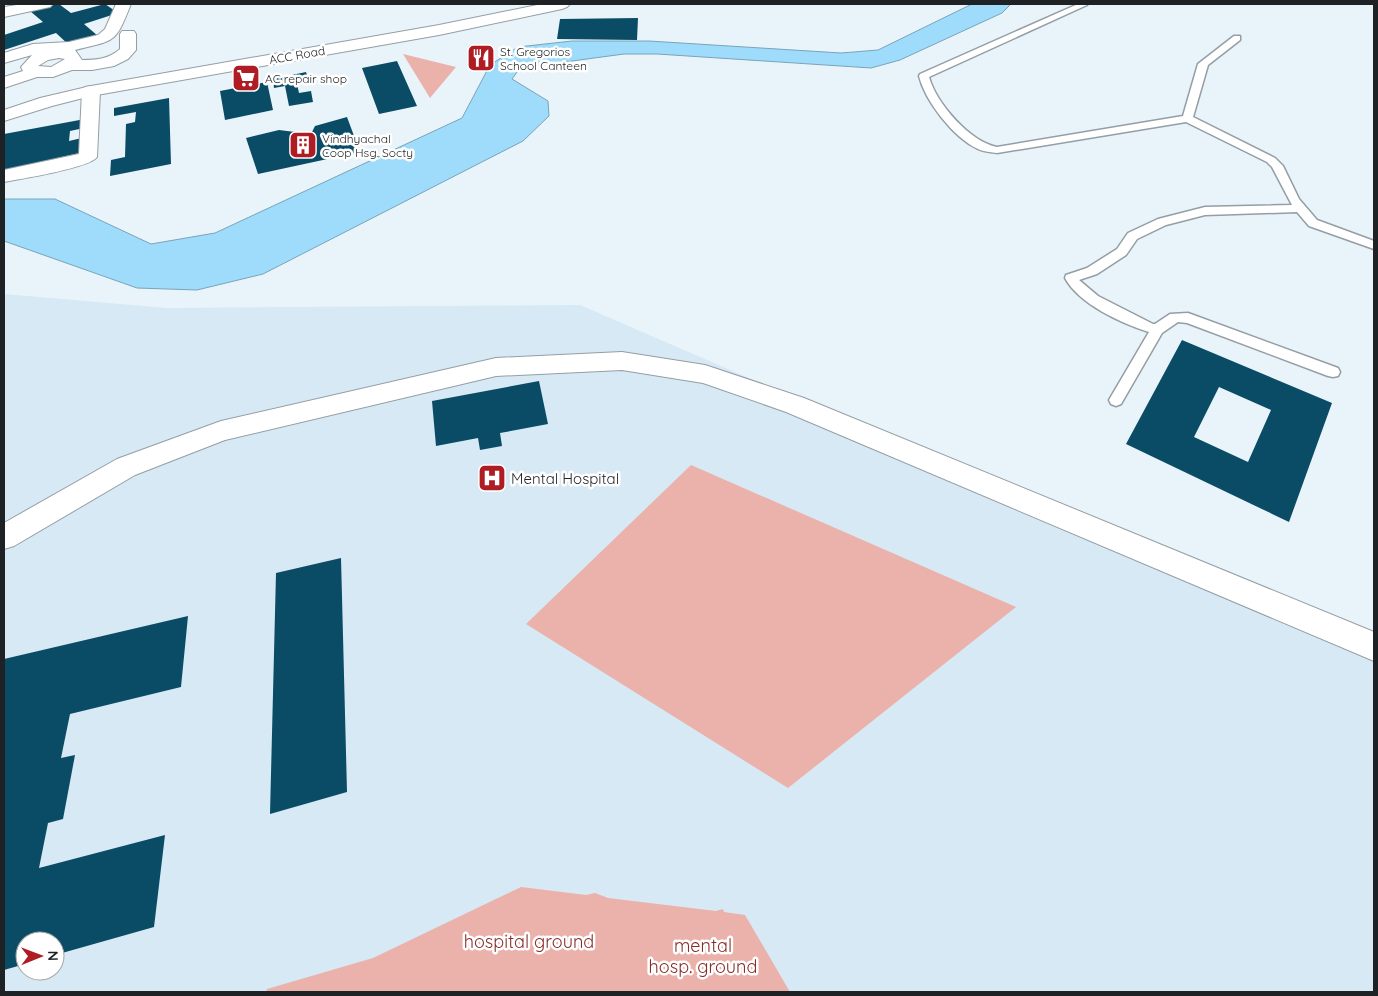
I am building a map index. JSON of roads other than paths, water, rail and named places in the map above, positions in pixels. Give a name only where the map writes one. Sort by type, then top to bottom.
[{"type":"street","points":[[4,12],[45,4]]},
{"type":"street","points":[[4,58],[33,49],[69,47],[104,38],[112,31],[123,4]]},
{"type":"street","name":"ACC Road","points":[[4,116],[46,102],[91,91],[439,30],[562,4]]},
{"type":"street","points":[[4,83],[35,72],[55,71],[68,65],[95,65],[112,62],[122,57],[128,50],[128,34]]},
{"type":"street","points":[[4,176],[82,160],[88,156],[91,91]]},
{"type":"street","points":[[4,537],[126,467],[221,431],[496,367],[622,361],[705,374],[795,405],[1374,647]]},
{"type":"lane","points":[[1083,5],[930,72],[924,76],[924,84],[950,121],[982,147],[997,150],[1187,119],[1213,129],[1271,160],[1277,166],[1294,200],[1313,223],[1374,245]]},
{"type":"lane","points":[[1187,119],[1203,64],[1236,38]]},
{"type":"lane","points":[[1157,330],[1085,295],[1073,285],[1071,278],[1092,271],[1122,252],[1132,236],[1162,222],[1205,211],[1301,208]]},
{"type":"lane","points":[[1116,400],[1157,330],[1176,317],[1188,318],[1333,372]]},
{"type":"water","points":[[972,4],[1011,4],[1002,13],[900,60],[871,68],[657,54],[624,54],[520,68],[512,79],[548,101],[549,116],[523,141],[263,274],[197,290],[137,288],[4,241],[4,199],[55,199],[151,244],[215,233],[462,118],[490,65],[518,47],[572,41],[649,41],[841,53],[878,50]]},
{"type":"place","name":"St. Gregorios School Canteen","points":[[481,58]]},
{"type":"place","name":"AC repair shop","points":[[246,78]]},
{"type":"place","name":"Vindhyachal Coop Hsg. Socty","points":[[303,145]]},
{"type":"place","name":"Mental Hospital","points":[[492,478]]},
{"type":"park label","name":"hospital ground","points":[[529,941]]},
{"type":"park label","name":"mental hosp. ground","points":[[703,955]]}]
